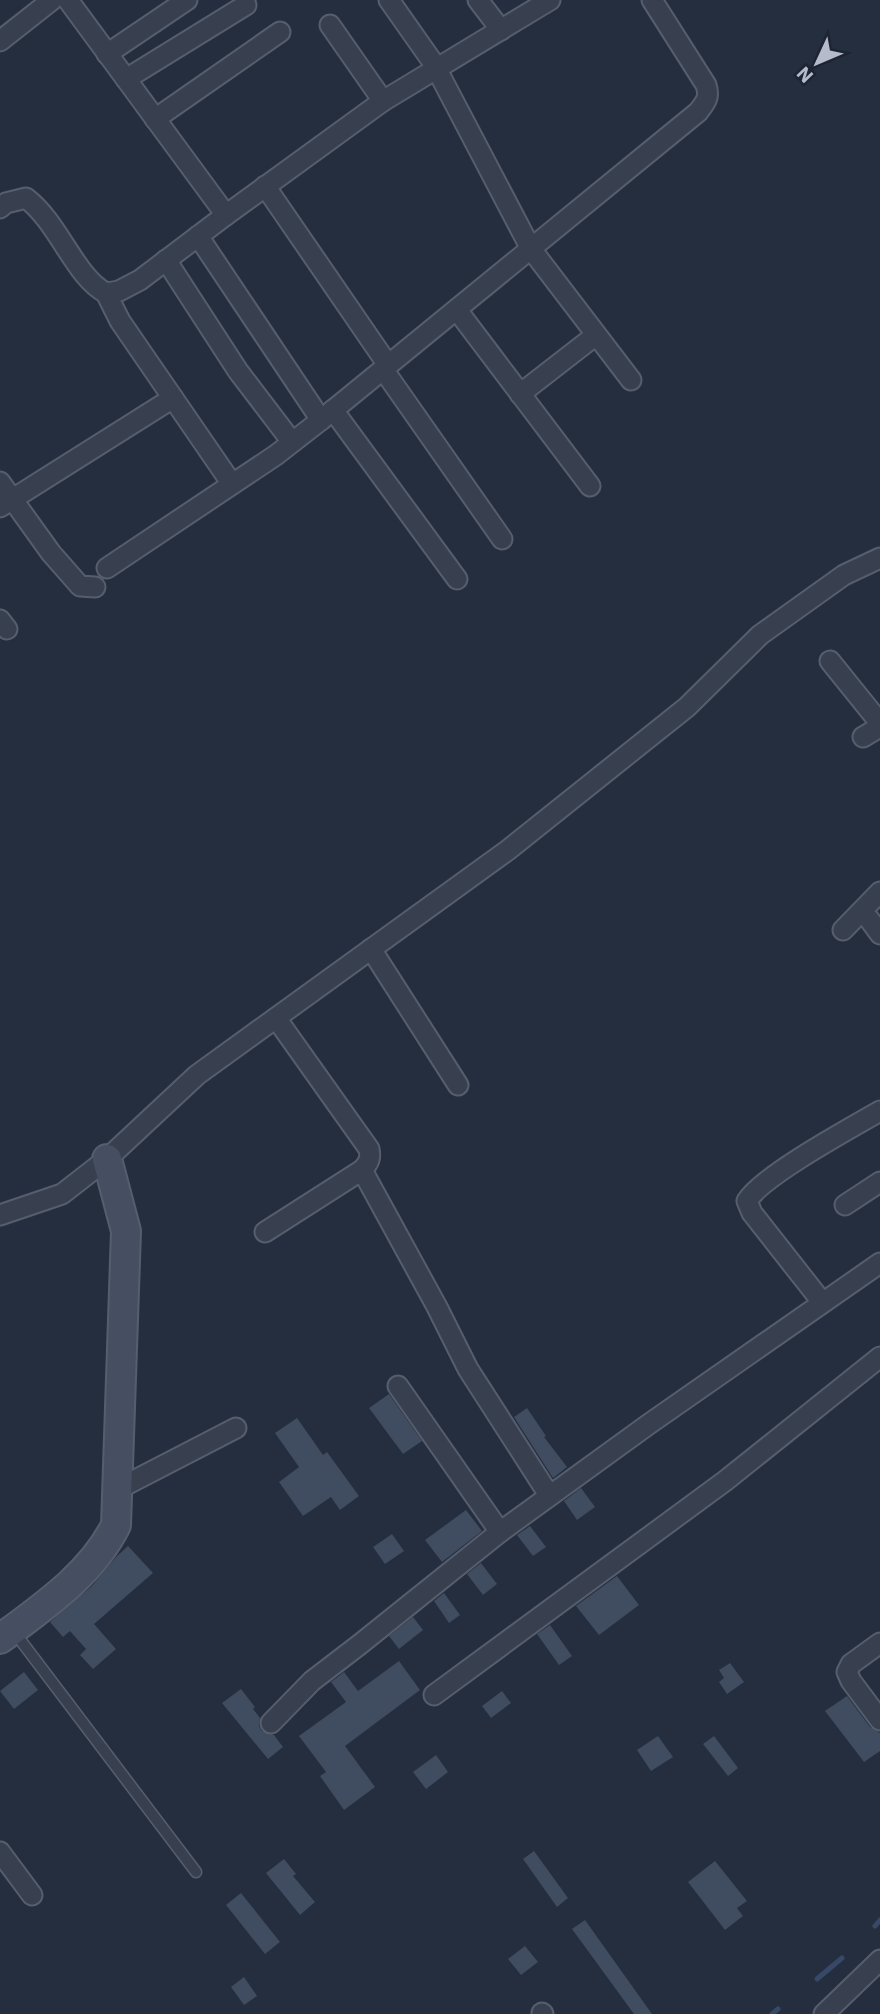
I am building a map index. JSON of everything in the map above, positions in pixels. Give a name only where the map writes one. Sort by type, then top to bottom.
[{"type":"street","points":[[3,31],[52,0]]},
{"type":"street","points":[[68,0],[226,215]]},
{"type":"street","points":[[107,54],[187,0]]},
{"type":"street","points":[[389,0],[435,69],[531,249],[631,380]]},
{"type":"street","points":[[478,0],[500,30]]},
{"type":"street","points":[[106,293],[129,287],[383,101],[550,0]]},
{"type":"street","points":[[107,568],[232,484],[327,415],[698,112],[709,93],[706,85],[652,0]]},
{"type":"street","points":[[126,79],[246,5]]},
{"type":"street","points":[[330,25],[383,101]]},
{"type":"street","points":[[155,119],[280,32]]},
{"type":"street","points":[[265,186],[388,365]]},
{"type":"street","points":[[0,208],[6,203],[26,198],[39,207],[90,280],[106,293],[120,321],[232,484]]},
{"type":"street","points":[[198,236],[327,415],[457,579]]},
{"type":"street","points":[[166,260],[238,370],[292,442]]},
{"type":"street","points":[[457,310],[590,486]]},
{"type":"street","points":[[520,394],[596,335]]},
{"type":"street","points":[[388,365],[385,372],[502,539]]},
{"type":"street","points":[[7,502],[173,398]]},
{"type":"street","points":[[0,482],[7,502],[80,586],[95,587]]},
{"type":"street","points":[[0,1215],[62,1194],[107,1159],[197,1074],[508,850],[687,707],[760,635],[844,575],[880,558]]},
{"type":"street","points":[[830,661],[874,729]]},
{"type":"street","points":[[843,930],[880,892]]},
{"type":"street","points":[[371,949],[458,1085]]},
{"type":"street","points":[[265,1232],[362,1170],[370,1160],[369,1149],[276,1018]]},
{"type":"street","points":[[822,1302],[752,1213],[747,1201],[756,1190],[799,1160],[880,1111]]},
{"type":"street","points":[[6,1634],[92,1563],[106,1545],[116,1525],[126,1231],[107,1159]]},
{"type":"street","points":[[362,1170],[468,1369],[549,1495]]},
{"type":"street","points":[[845,1205],[880,1182]]},
{"type":"street","points":[[271,1723],[312,1681],[500,1532],[880,1263]]},
{"type":"street","points":[[434,1695],[725,1481],[880,1357]]},
{"type":"street","points":[[398,1386],[500,1532]]},
{"type":"street","points":[[116,1490],[236,1428]]},
{"type":"street","points":[[880,1643],[851,1664],[847,1672],[880,1720]]},
{"type":"street","points":[[0,1852],[32,1895]]},
{"type":"street","points":[[824,2014],[880,1960]]},
{"type":"lane","points":[[6,1634],[196,1872]]},
{"type":"building","points":[[389,1394],[422,1441],[403,1454],[369,1408]]},
{"type":"building","points":[[527,1408],[546,1436],[544,1437],[567,1467],[553,1478],[514,1417]]},
{"type":"building","points":[[297,1418],[323,1455],[327,1452],[359,1496],[340,1510],[331,1497],[303,1516],[279,1482],[299,1467],[275,1433]]},
{"type":"building","points":[[581,1488],[595,1507],[577,1520],[564,1501]]},
{"type":"building","points":[[466,1510],[482,1531],[442,1562],[425,1540]]},
{"type":"building","points":[[530,1526],[546,1547],[533,1556],[517,1535]]},
{"type":"building","points":[[392,1534],[404,1551],[385,1564],[373,1547]]},
{"type":"building","points":[[128,1546],[153,1573],[94,1624],[116,1649],[93,1669],[80,1655],[86,1649],[70,1631],[63,1637],[50,1622],[92,1586]]},
{"type":"building","points":[[481,1563],[497,1584],[483,1595],[467,1574]]},
{"type":"building","points":[[617,1576],[639,1605],[599,1635],[576,1606]]},
{"type":"building","points":[[444,1593],[460,1615],[449,1623],[434,1601]]},
{"type":"building","points":[[413,1617],[423,1630],[399,1649],[389,1636]]},
{"type":"building","points":[[550,1625],[572,1656],[559,1665],[537,1634]]},
{"type":"building","points":[[399,1661],[420,1690],[345,1746],[375,1787],[344,1810],[320,1776],[326,1772],[299,1736],[346,1702],[331,1682],[344,1672],[358,1691]]},
{"type":"building","points":[[730,1663],[744,1682],[727,1694],[719,1682],[724,1678],[719,1670]]},
{"type":"building","points":[[24,1672],[38,1690],[14,1709],[0,1691]]},
{"type":"building","points":[[241,1689],[255,1707],[253,1709],[260,1718],[259,1726],[262,1731],[274,1735],[283,1747],[268,1759],[222,1703]]},
{"type":"building","points":[[502,1691],[511,1703],[491,1718],[482,1706]]},
{"type":"building","points":[[847,1696],[870,1727],[880,1733],[880,1751],[864,1762],[825,1711]]},
{"type":"building","points":[[658,1736],[673,1757],[651,1771],[637,1750]]},
{"type":"building","points":[[714,1736],[738,1768],[728,1776],[703,1744]]},
{"type":"building","points":[[436,1755],[448,1772],[426,1789],[413,1772]]},
{"type":"building","points":[[534,1851],[568,1898],[557,1907],[523,1859]]},
{"type":"building","points":[[284,1859],[296,1874],[293,1876],[315,1902],[300,1915],[266,1873]]},
{"type":"building","points":[[715,1861],[747,1901],[737,1908],[743,1916],[725,1930],[688,1882]]},
{"type":"building","points":[[241,1893],[280,1942],[265,1954],[226,1905]]},
{"type":"building","points":[[585,1920],[652,2014],[634,2014],[572,1929]]},
{"type":"building","points":[[525,1946],[538,1962],[521,1975],[508,1959]]},
{"type":"building","points":[[244,1977],[257,1996],[244,2005],[231,1987]]},
{"type":"waterway","points":[[875,1926],[880,1920]]},
{"type":"waterway","points":[[817,1979],[842,1958]]},
{"type":"waterway","points":[[772,2014],[778,2009]]}]
